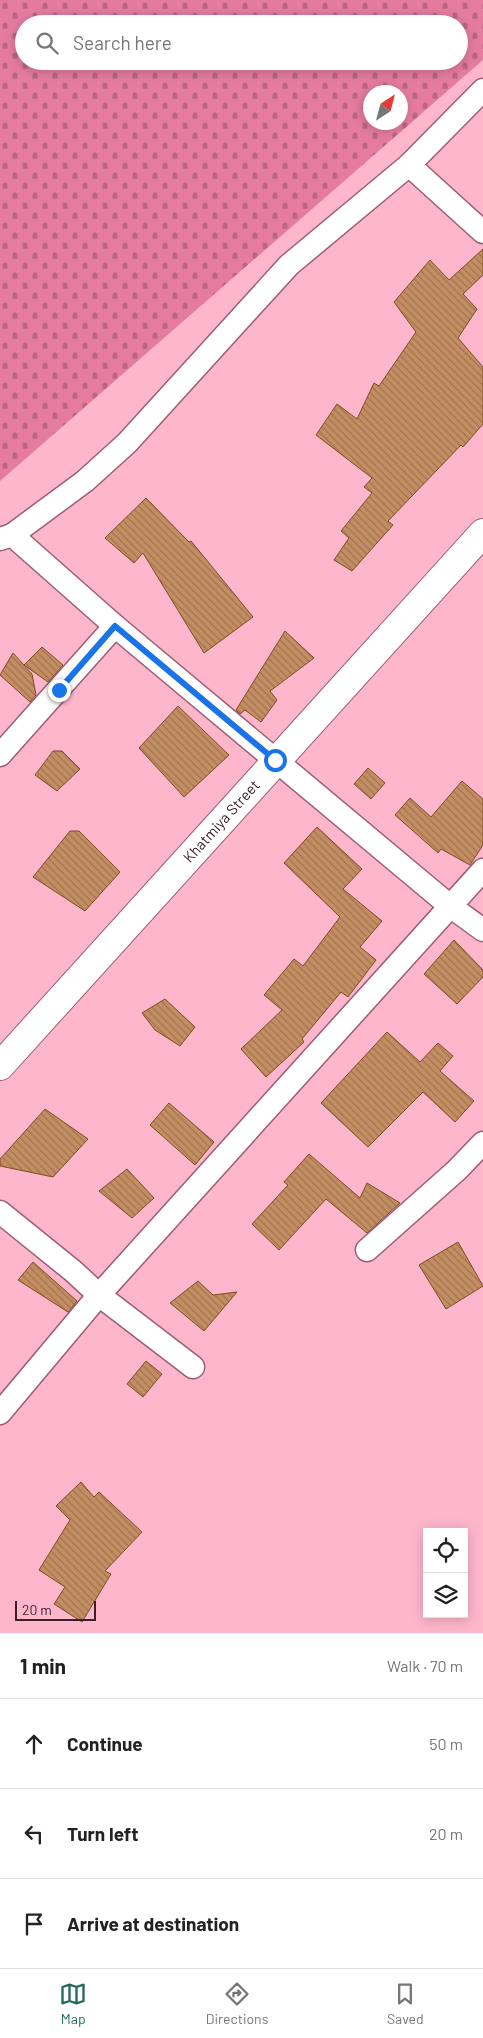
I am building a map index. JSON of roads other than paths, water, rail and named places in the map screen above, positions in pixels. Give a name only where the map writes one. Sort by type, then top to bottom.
[{"type":"street","points":[[483,90],[409,165],[289,265],[127,443],[85,481],[6,537],[450,906],[483,930]]},
{"type":"street","points":[[409,165],[483,232]]},
{"type":"street","name":"Khatmiya Street","points":[[0,1066],[275,760],[483,533]]},
{"type":"street","points":[[0,755],[115,626]]},
{"type":"street","points":[[0,1413],[99,1295],[483,870]]},
{"type":"street","points":[[367,1250],[457,1170],[483,1143]]},
{"type":"street","points":[[0,1212],[73,1271],[99,1295],[193,1367]]}]
